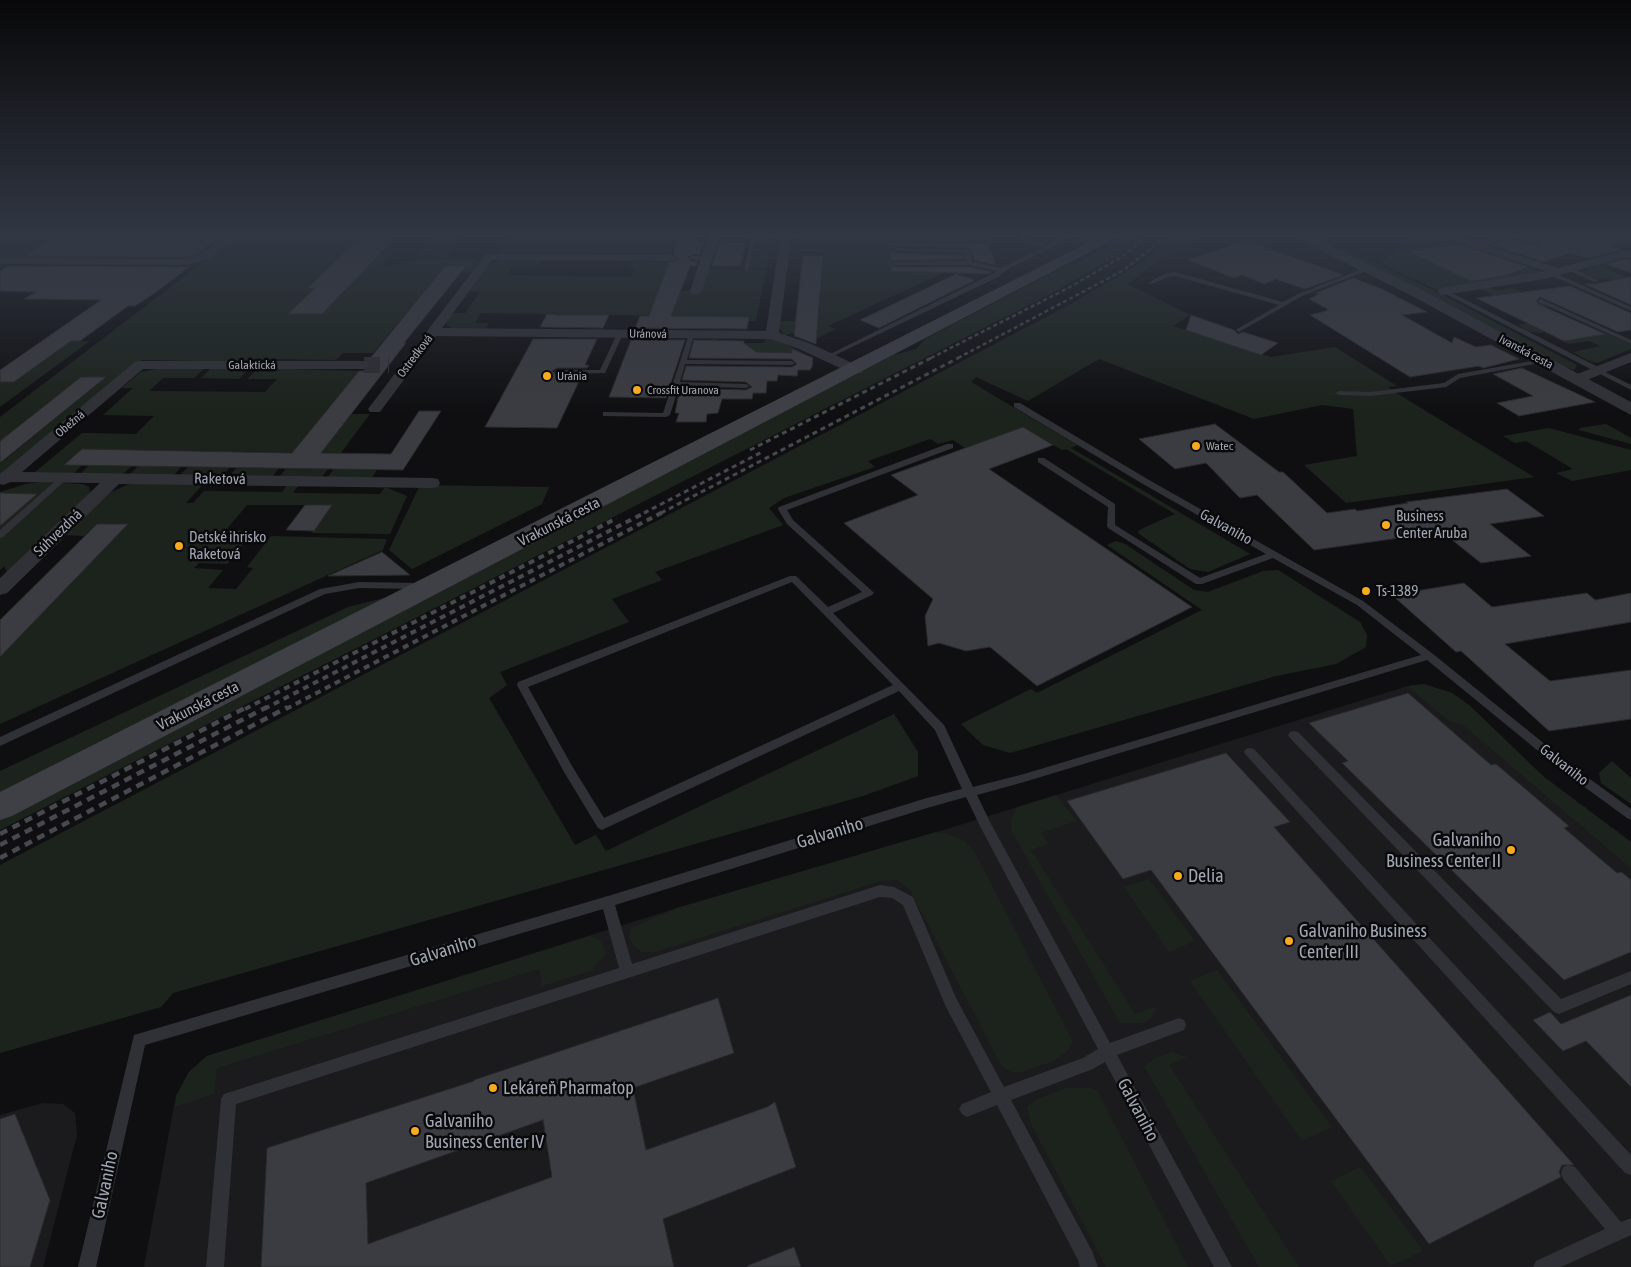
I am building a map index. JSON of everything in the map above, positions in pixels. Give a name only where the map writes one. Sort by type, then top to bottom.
[{"type":"main road","name":"Vrakunská cesta","points":[[0,807],[1004,293]]},
{"type":"street","name":"Ostredková","points":[[375,409],[462,293]]},
{"type":"street","points":[[772,335],[778,293]]},
{"type":"street","name":"Ivanská cesta","points":[[1413,293],[1631,408]]},
{"type":"street","name":"Uránová","points":[[433,332],[772,335],[856,370]]},
{"type":"street","points":[[1577,379],[1631,358]]},
{"type":"street","name":"Galaktická","points":[[140,365],[364,365]]},
{"type":"street","name":"Obežná","points":[[4,480],[140,365]]},
{"type":"street","points":[[389,365],[408,365]]},
{"type":"street","name":"Raketová","points":[[4,480],[65,477],[432,483]]},
{"type":"street","name":"Súhvezdná","points":[[0,589],[115,478]]},
{"type":"lane","points":[[827,357],[960,293]]},
{"type":"lane","points":[[1244,293],[1284,304]]},
{"type":"lane","points":[[1239,330],[1305,293]]},
{"type":"lane","points":[[1448,293],[1631,388]]},
{"type":"lane","points":[[1602,293],[1631,308]]},
{"type":"lane","points":[[1541,301],[1631,342]]},
{"type":"lane","points":[[557,372],[603,372],[620,334]]},
{"type":"lane","points":[[606,414],[666,415],[691,335]]},
{"type":"lane","points":[[1339,392],[1370,394],[1446,385],[1458,376],[1543,361]]},
{"type":"lane","points":[[682,362],[792,364]]},
{"type":"lane","points":[[676,384],[746,386]]},
{"type":"lane","name":"Galvaniho","points":[[1017,405],[1146,482],[1360,603],[1568,769],[1631,815]]},
{"type":"lane","points":[[826,612],[869,593],[790,522],[782,509],[950,446]]},
{"type":"lane","points":[[1041,460],[1112,506],[1111,526],[1199,582],[1274,554]]},
{"type":"lane","points":[[0,535],[65,477]]},
{"type":"lane","name":"Galvaniho","points":[[900,686],[602,825],[568,769],[522,686],[793,578],[900,686],[940,728],[964,775],[969,794],[1223,1267]]},
{"type":"lane","points":[[0,742],[323,591],[359,585],[435,586]]},
{"type":"lane","name":"Galvaniho","points":[[87,1267],[139,1040],[608,902],[927,803],[969,794],[1428,656]]},
{"type":"lane","points":[[1294,735],[1559,1007],[1631,977]]},
{"type":"lane","points":[[1250,752],[1631,1168]]},
{"type":"lane","points":[[215,1267],[229,1099],[880,891],[894,893],[908,901],[951,1002],[1086,1257],[1089,1267]]},
{"type":"lane","points":[[608,902],[627,971]]},
{"type":"lane","points":[[967,1109],[1088,1064],[1106,1052],[1179,1025]]},
{"type":"lane","points":[[1542,1267],[1624,1229],[1569,1173]]},
{"type":"shaded area","points":[[163,293],[423,293],[373,353],[343,353],[336,360],[263,359],[259,362],[142,360],[0,478],[0,464],[105,378],[81,377],[0,441],[0,417]]},
{"type":"shaded area","points":[[479,293],[658,293],[657,297],[672,293],[761,293],[756,321],[748,321],[748,317],[481,313],[475,323],[489,323],[485,329],[452,328],[446,324],[450,313],[465,313]]},
{"type":"shaded area","points":[[821,293],[899,293],[828,326],[836,329],[811,341],[795,333],[784,335],[779,327],[780,321],[795,321],[795,328],[818,328]]},
{"type":"shaded area","points":[[1013,293],[1052,293],[0,830],[0,818],[878,363],[894,355],[916,349],[925,339]]},
{"type":"shaded area","points":[[1089,293],[1146,293],[1190,315],[1173,326],[1271,357],[1335,347],[1397,386],[1388,387],[1398,394],[1534,477],[1346,503],[1304,465],[1357,456],[1353,409],[1322,405],[1254,419],[1099,359],[1028,401],[976,377],[971,382],[1077,445],[1071,448],[1250,554],[1208,572],[1190,569],[1138,533],[1139,530],[1175,514],[1066,449],[1062,450],[1023,427],[965,448],[953,440],[938,444],[930,439],[868,461],[875,467],[784,498],[769,508],[783,525],[655,572],[662,580],[612,599],[629,622],[500,672],[507,685],[489,698],[575,845],[596,835],[606,851],[894,714],[918,752],[918,776],[863,796],[173,993],[161,1007],[0,1053],[0,865]]},
{"type":"shaded area","points":[[1420,293],[1439,293],[1577,365],[1574,370]]},
{"type":"shaded area","points":[[1489,293],[1523,293],[1548,306],[1544,308],[1631,344],[1631,349],[1597,363],[1573,352],[1600,346],[1589,341],[1568,344],[1556,338],[1575,335],[1565,329],[1539,333],[1527,331],[1518,325],[1526,323],[1542,331],[1559,327]]},
{"type":"shaded area","points":[[717,338],[717,343],[764,343],[766,338],[775,339],[803,353],[690,350],[692,344]]},
{"type":"shaded area","points":[[71,341],[90,341],[0,407],[0,382],[14,382]]},
{"type":"shaded area","points":[[167,367],[205,368],[194,378],[163,378],[149,391],[265,392],[277,379],[247,379],[258,368],[359,371],[317,422],[351,414],[370,414],[341,453],[82,449],[82,465],[73,474],[34,473],[82,433],[136,434],[154,416],[103,415],[133,388],[122,388],[141,372]]},
{"type":"shaded area","points":[[212,367],[249,368],[239,379],[201,378]]},
{"type":"shaded area","points":[[1606,424],[1631,438],[1631,444],[1579,430],[1580,428]]},
{"type":"shaded area","points":[[1549,428],[1631,450],[1631,470],[1572,481],[1556,473],[1573,469],[1526,441],[1515,443],[1503,436]]},
{"type":"shaded area","points":[[89,465],[132,466],[122,475],[79,475]]},
{"type":"shaded area","points":[[138,466],[181,467],[173,476],[129,475]]},
{"type":"shaded area","points":[[188,467],[229,468],[221,477],[179,476]]},
{"type":"shaded area","points":[[236,468],[279,468],[272,477],[229,477]]},
{"type":"shaded area","points":[[286,469],[328,469],[321,478],[278,478]]},
{"type":"shaded area","points":[[334,469],[377,470],[371,479],[327,478]]},
{"type":"shaded area","points":[[42,482],[82,484],[89,487],[90,492],[85,500],[8,574],[4,566],[0,570],[0,492],[26,484]]},
{"type":"shaded area","points":[[205,482],[186,503],[193,503],[204,491],[282,492],[287,485],[298,486],[293,493],[380,494],[385,487],[407,496],[390,534],[312,533],[331,505],[247,505],[226,530],[254,531],[227,564],[199,563],[194,568],[223,570],[208,588],[236,589],[253,568],[247,567],[271,536],[387,539],[383,550],[0,724],[0,657],[127,524],[97,524],[84,536],[64,535],[111,492],[132,483]]},
{"type":"shaded area","points":[[420,485],[549,487],[542,504],[412,569],[389,550]]},
{"type":"shaded area","points":[[1116,541],[1125,544],[1194,590],[1208,592],[1263,571],[1278,570],[1360,622],[1367,635],[1366,647],[1336,664],[1276,676],[1010,753],[983,745],[961,724],[1031,689],[1037,693],[1202,610],[1107,545]]},
{"type":"shaded area","points":[[384,598],[384,604],[0,799],[0,771],[348,607]]},
{"type":"shaded area","points":[[1424,684],[1452,693],[1469,705],[1544,777],[1631,842],[1631,1267],[144,1267],[176,1096],[189,1072],[207,1056],[677,908],[937,832],[1408,686]]},
{"type":"shaded area","points":[[1424,684],[1452,693],[1469,705],[1544,777],[1631,842],[1631,868],[1463,725],[1449,721],[1408,686]]},
{"type":"shaded area","points":[[1612,761],[1631,778],[1631,804],[1601,783],[1599,773]]},
{"type":"shaded area","points":[[1056,795],[1077,821],[1041,833],[1048,844],[1031,850],[1135,1014],[1155,1007],[1156,1009],[1151,1018],[1142,1023],[1120,1023],[1011,830],[1011,819],[1018,807]]},
{"type":"shaded area","points":[[936,832],[946,833],[964,841],[974,851],[1073,1042],[1065,1053],[1054,1061],[1022,1072],[1011,1072],[1001,1065],[910,890],[898,880],[881,881],[655,952],[642,952],[633,945],[629,938],[631,928],[677,908]]},
{"type":"shaded area","points":[[1149,879],[1195,941],[1169,952],[1124,887]]},
{"type":"shaded area","points":[[590,936],[600,940],[606,954],[590,971],[542,986],[539,969],[217,1068],[214,1094],[175,1107],[176,1096],[189,1072],[207,1056]]},
{"type":"shaded area","points":[[1217,970],[1332,1127],[1302,1141],[1190,981]]},
{"type":"shaded area","points":[[1171,1052],[1187,1057],[1169,1065],[1299,1267],[1259,1267],[1144,1066],[1155,1058]]},
{"type":"shaded area","points":[[1066,1088],[1097,1090],[1188,1267],[1106,1267],[1031,1124],[1027,1107],[1036,1100]]},
{"type":"shaded area","points":[[43,1103],[63,1104],[75,1113],[77,1135],[43,1267],[0,1267],[0,1115]]},
{"type":"shaded area","points":[[1360,1167],[1423,1251],[1391,1266],[1331,1181]]},
{"type":"building","points":[[34,293],[155,293],[135,306],[128,306],[80,341],[71,341],[14,382],[0,382],[0,370],[101,300],[24,299]]},
{"type":"building","points":[[310,293],[342,293],[322,314],[288,314]]},
{"type":"building","points":[[423,293],[444,293],[321,453],[391,454],[419,411],[441,411],[403,470],[64,465],[82,449],[292,453],[359,371],[365,371],[373,366],[368,361]]},
{"type":"building","points":[[658,293],[680,293],[671,316],[749,317],[747,329],[635,328],[640,316],[649,316]]},
{"type":"building","points":[[799,293],[820,293],[816,344],[794,336]]},
{"type":"building","points":[[916,293],[949,293],[879,328],[860,320]]},
{"type":"building","points":[[1316,293],[1390,293],[1427,312],[1402,315],[1452,343],[1454,337],[1476,347],[1491,345],[1519,359],[1483,368],[1479,366],[1410,377],[1310,315],[1329,310],[1309,299],[1319,294]]},
{"type":"building","points":[[1514,293],[1586,293],[1631,313],[1631,330],[1618,332],[1540,297],[1536,301],[1538,304],[1605,334],[1564,341],[1476,298]]},
{"type":"building","points":[[1604,293],[1631,293],[1631,305]]},
{"type":"building","points":[[547,314],[609,315],[603,328],[540,327]]},
{"type":"building","points":[[1191,315],[1234,330],[1238,334],[1243,332],[1278,343],[1261,355],[1186,330]]},
{"type":"building","points":[[533,339],[597,339],[585,365],[589,365],[587,368],[557,368],[552,371],[557,376],[582,375],[557,428],[485,427]]},
{"type":"building","points":[[631,340],[685,340],[666,398],[609,397]]},
{"type":"building","points":[[694,340],[744,341],[756,352],[792,353],[792,349],[813,358],[812,367],[810,370],[798,370],[797,376],[778,375],[777,381],[767,381],[766,393],[753,393],[752,399],[722,399],[718,413],[707,414],[706,422],[676,422],[679,413],[675,413],[680,388],[746,390],[752,387],[746,382],[682,380],[686,366],[792,367],[797,364],[792,359],[689,358]]},
{"type":"building","points":[[1522,368],[1595,402],[1519,416],[1497,403],[1533,396],[1493,374]]},
{"type":"building","points":[[81,377],[106,377],[0,463],[0,441]]},
{"type":"building","points":[[1215,424],[1279,472],[1283,472],[1327,513],[1355,509],[1357,511],[1408,503],[1406,502],[1507,489],[1544,516],[1490,524],[1531,556],[1481,563],[1442,532],[1314,550],[1257,495],[1240,498],[1206,463],[1175,469],[1139,439]]},
{"type":"building","points":[[1023,427],[1053,445],[989,469],[1192,607],[1037,686],[990,647],[966,651],[939,643],[928,646],[925,616],[933,599],[844,523],[918,495],[891,475]]},
{"type":"building","points":[[0,493],[37,494],[0,526]]},
{"type":"building","points":[[305,505],[332,505],[314,531],[286,530]]},
{"type":"building","points":[[97,524],[128,524],[0,657],[0,620]]},
{"type":"building","points":[[382,552],[410,575],[328,576]]},
{"type":"building","points":[[1464,583],[1492,607],[1587,593],[1595,600],[1631,593],[1631,622],[1505,644],[1550,681],[1631,670],[1631,719],[1549,731],[1461,651],[1456,652],[1392,595]]},
{"type":"building","name":"Galvaniho Business Center II","points":[[1408,693],[1491,765],[1496,764],[1569,826],[1564,828],[1617,873],[1622,872],[1631,880],[1631,952],[1564,980],[1342,763],[1348,761],[1309,723]]},
{"type":"building","name":"Galvaniho Business Center III","points":[[1226,753],[1290,822],[1274,827],[1574,1165],[1562,1165],[1559,1172],[1561,1177],[1429,1244],[1151,870],[1123,879],[1067,801]]},
{"type":"building","points":[[1631,995],[1631,1087],[1586,1041],[1563,1051],[1533,1020],[1550,1012],[1561,1024]]},
{"type":"building","name":"Galvaniho Business Center IV","points":[[718,998],[734,1053],[633,1088],[646,1150],[767,1107],[775,1102],[796,1167],[663,1219],[674,1267],[261,1267],[267,1148]],"holes":[[[543,1120],[552,1177],[368,1244],[366,1183]]]},
{"type":"building","points":[[15,1114],[50,1200],[30,1267],[0,1267],[0,1119]]},
{"type":"building","points":[[794,1247],[801,1267],[747,1267],[747,1266]]},
{"type":"tunnel","points":[[364,365],[389,365]]},
{"type":"railway","points":[[931,358],[1058,293]]},
{"type":"railway","points":[[958,358],[1080,293]]},
{"type":"railway","points":[[750,450],[933,357]]},
{"type":"railway","points":[[661,513],[960,357]]},
{"type":"railway","points":[[644,513],[762,452]]},
{"type":"railway","points":[[264,709],[646,512]]},
{"type":"railway","points":[[286,709],[663,512]]},
{"type":"railway","points":[[245,709],[617,518]]},
{"type":"railway","points":[[0,834],[247,707]]},
{"type":"railway","points":[[0,845],[267,707]]},
{"type":"railway","points":[[0,858],[288,707]]},
{"type":"place","name":"Uránia","points":[[547,376]]},
{"type":"place","name":"Crossfit Uranova","points":[[637,390]]},
{"type":"place","name":"Watec","points":[[1196,446]]},
{"type":"place","name":"Business Center Aruba","points":[[1386,525]]},
{"type":"place","name":"Detské ihrisko Raketová","points":[[179,546]]},
{"type":"place","name":"Ts-1389","points":[[1366,591]]},
{"type":"place","name":"Galvaniho Business Center II","points":[[1511,850]]},
{"type":"place","name":"Delia","points":[[1178,876]]},
{"type":"place","name":"Galvaniho Business Center III","points":[[1289,941]]},
{"type":"place","name":"Lekáreň Pharmatop","points":[[493,1088]]},
{"type":"place","name":"Galvaniho Business Center IV","points":[[415,1131]]}]
